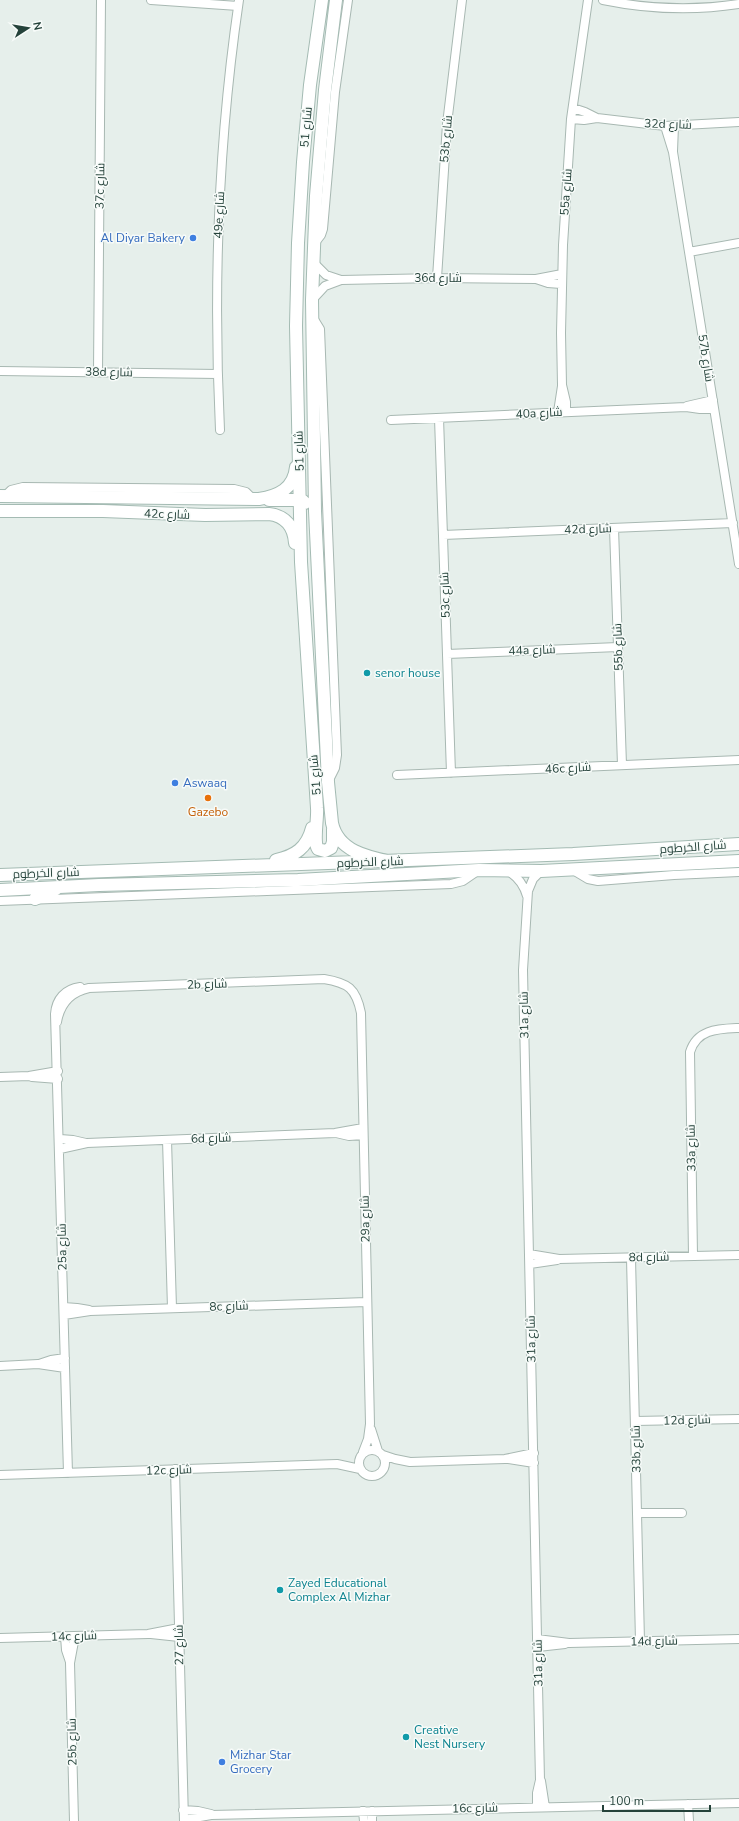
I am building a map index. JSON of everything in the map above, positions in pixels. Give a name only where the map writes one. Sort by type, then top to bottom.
[{"type":"street","name":"37c شارع","points":[[98,372],[101,0]]},
{"type":"street","points":[[151,0],[238,3]]},
{"type":"street","name":"شارع 51","points":[[322,0],[307,120],[298,237],[296,383],[300,455],[299,500],[301,562],[317,808],[315,842],[318,849],[324,851],[331,848],[333,842],[333,829],[328,782],[315,511],[312,300],[316,196],[325,90],[336,0]]},
{"type":"street","points":[[313,244],[323,232],[335,92],[348,0]]},
{"type":"street","name":"53b شارع","points":[[437,278],[446,132],[462,0]]},
{"type":"street","name":"55a شارع","points":[[562,412],[559,399],[562,385],[561,284],[571,119],[588,0]]},
{"type":"street","points":[[603,0],[668,8],[739,4]]},
{"type":"street","name":"49e شارع","points":[[220,430],[217,277],[219,200],[224,122],[238,3]]},
{"type":"street","name":"32d شارع","points":[[573,108],[597,118]]},
{"type":"street","name":"32d شارع","points":[[571,119],[584,120],[597,118],[665,126],[739,122]]},
{"type":"street","name":"57b شارع","points":[[665,126],[673,152],[739,564]]},
{"type":"street","name":"57b شارع","points":[[673,152],[674,126]]},
{"type":"street","points":[[689,252],[739,243]]},
{"type":"street","name":"36d شارع","points":[[313,262],[326,275],[341,280]]},
{"type":"street","name":"36d شارع","points":[[312,300],[325,286],[341,280],[437,278],[536,279],[562,274]]},
{"type":"street","name":"36d شارع","points":[[536,279],[548,283],[561,284]]},
{"type":"street","points":[[312,315],[318,323],[320,329],[337,755],[336,768],[328,782]]},
{"type":"street","name":"38d شارع","points":[[0,372],[218,374]]},
{"type":"street","name":"40a شارع","points":[[686,407],[713,400]]},
{"type":"street","name":"40a شارع","points":[[391,420],[686,407],[714,409]]},
{"type":"street","name":"53c شارع","points":[[439,418],[451,773]]},
{"type":"street","name":"42c شارع","points":[[2,496],[256,499],[279,494],[290,485],[294,479],[296,461],[300,455]]},
{"type":"street","points":[[2,496],[11,490],[23,487],[234,489],[246,492],[256,499],[299,500],[306,504],[309,510],[312,582],[315,592],[320,597]]},
{"type":"street","points":[[205,515],[226,510],[229,505],[225,498]]},
{"type":"street","name":"42c شارع","points":[[0,511],[103,511],[205,515],[269,514],[280,516],[291,527],[295,537],[296,551],[301,562]]},
{"type":"street","name":"42d شارع","points":[[443,535],[733,523]]},
{"type":"street","name":"55b شارع","points":[[614,528],[622,766]]},
{"type":"street","name":"44a شارع","points":[[447,654],[618,647]]},
{"type":"street","name":"46c شارع","points":[[397,775],[739,760]]},
{"type":"street","name":"شارع 51","points":[[255,865],[292,856],[301,850],[310,837],[317,808]]},
{"type":"street","points":[[333,829],[346,846],[353,851],[367,857],[391,862]]},
{"type":"street","name":"شارع الخرطوم","points":[[0,875],[255,865],[391,862],[678,849],[739,844]]},
{"type":"street","points":[[423,873],[457,865],[504,866],[509,863],[510,856]]},
{"type":"street","name":"شارع الخرطوم","points":[[0,890],[99,885],[298,880],[479,870],[572,870],[739,861]]},
{"type":"street","points":[[0,901],[451,884],[463,881],[479,870]]},
{"type":"street","points":[[572,870],[588,879],[598,881],[739,872]]},
{"type":"street","points":[[99,871],[99,885]]},
{"type":"street","name":"31a شارع","points":[[508,871],[522,884],[527,897]]},
{"type":"street","name":"31a شارع","points":[[541,871],[530,885],[527,897],[524,970],[541,1807]]},
{"type":"street","points":[[36,900],[60,888]]},
{"type":"street","name":"2b شارع","points":[[68,994],[78,987],[89,988],[324,979],[337,977],[346,979],[351,985]]},
{"type":"street","name":"29a شارع","points":[[351,985],[361,995],[362,1004],[360,1013],[370,1424],[368,1439],[362,1454]]},
{"type":"street","name":"25a شارع","points":[[68,994],[61,997],[55,1014],[57,1022],[68,1473]]},
{"type":"street","name":"33a شارع","points":[[693,1256],[689,1059],[691,1046],[703,1034],[714,1030],[739,1028]]},
{"type":"street","points":[[0,1077],[58,1075]]},
{"type":"street","name":"6d شارع","points":[[60,1149],[87,1143],[335,1133],[349,1136],[363,1132]]},
{"type":"street","name":"6d شارع","points":[[60,1139],[87,1143]]},
{"type":"street","points":[[167,1140],[172,1308]]},
{"type":"street","name":"8d شارع","points":[[529,1254],[559,1259]]},
{"type":"street","name":"8d شارع","points":[[530,1264],[559,1259],[739,1255]]},
{"type":"street","name":"33b شارع","points":[[631,1258],[640,1641]]},
{"type":"street","name":"8c شارع","points":[[64,1311],[77,1308],[90,1311],[367,1302]]},
{"type":"street","points":[[38,1364],[65,1358]]},
{"type":"street","points":[[0,1366],[38,1364],[65,1368]]},
{"type":"street","name":"12d شارع","points":[[635,1421],[739,1419]]},
{"type":"street","name":"29a شارع","points":[[370,1424],[373,1438],[380,1453]]},
{"type":"street","points":[[380,1453],[385,1462],[383,1469],[377,1475],[371,1476],[365,1474],[360,1469],[358,1462],[362,1454],[371,1449],[395,1459],[410,1462]]},
{"type":"street","points":[[505,1459],[534,1453]]},
{"type":"street","name":"12c شارع","points":[[337,1464],[362,1454]]},
{"type":"street","points":[[383,1469],[410,1462],[505,1459],[534,1463]]},
{"type":"street","name":"12c شارع","points":[[0,1475],[337,1464],[360,1469]]},
{"type":"street","name":"شارع 27","points":[[175,1469],[184,1820]]},
{"type":"street","points":[[637,1513],[682,1513]]},
{"type":"street","name":"14c شارع","points":[[0,1638],[179,1633]]},
{"type":"street","name":"25b شارع","points":[[65,1636],[66,1650],[70,1663]]},
{"type":"street","name":"25b شارع","points":[[74,1821],[70,1663],[75,1636]]},
{"type":"street","name":"14d شارع","points":[[538,1643],[739,1639]]},
{"type":"street","name":"16c شارع","points":[[184,1820],[211,1814],[739,1803]]},
{"type":"street","points":[[688,1804],[689,1821]]},
{"type":"street","name":"16c شارع","points":[[183,1810],[211,1814]]},
{"type":"street","points":[[363,1811],[364,1821]]},
{"type":"street","points":[[372,1811],[372,1821]]},
{"type":"place","name":"Al Diyar Bakery","points":[[193,238]]},
{"type":"place","name":"senor house","points":[[367,673]]},
{"type":"place","name":"Aswaaq","points":[[175,783]]},
{"type":"place","name":"Gazebo","points":[[208,798]]},
{"type":"place","name":"Zayed Educational Complex Al Mizhar","points":[[280,1590]]},
{"type":"place","name":"Creative Nest Nursery","points":[[406,1737]]},
{"type":"place","name":"Mizhar Star Grocery","points":[[222,1762]]}]
